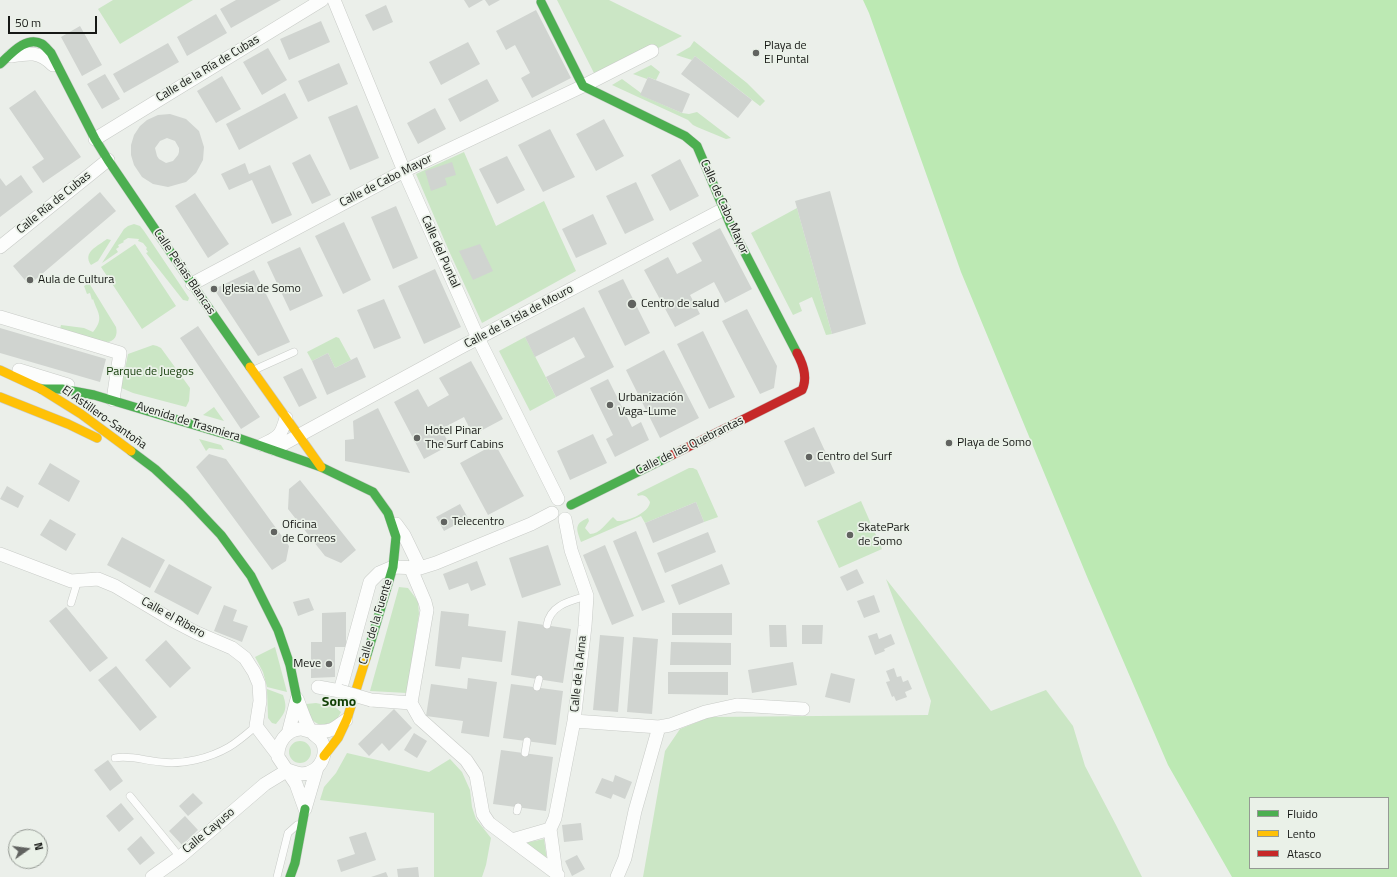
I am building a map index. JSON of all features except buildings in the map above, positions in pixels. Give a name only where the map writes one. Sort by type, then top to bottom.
[{"type":"street","name":"Calle de la Ría de Cubas","points":[[95,139],[322,0]]},
{"type":"street","name":"Calle del Puntal","points":[[334,0],[404,171],[478,338],[558,499]]},
{"type":"street","points":[[541,2],[583,86]]},
{"type":"street","name":"Calle de Cabo Mayor","points":[[192,284],[404,171],[583,86],[652,51]]},
{"type":"street","name":"Calle Peñas Blancas","points":[[4,60],[26,54],[37,54],[46,58],[58,70],[108,160],[192,284],[321,466]]},
{"type":"street","name":"Calle de Cabo Mayor","points":[[583,86],[685,136],[697,146],[731,226],[800,359],[805,384]]},
{"type":"street","name":"Calle Ría de Cubas","points":[[0,247],[108,160]]},
{"type":"street","name":"Calle de la Isla de Mouro","points":[[268,447],[299,435],[478,338],[724,209]]},
{"type":"street","points":[[0,317],[120,354],[113,400]]},
{"type":"street","name":"Avenida de Trasmiera","points":[[0,369],[16,370],[55,380],[94,395]]},
{"type":"street","name":"El Astillero-Santoña","points":[[0,369],[41,389],[81,414],[155,469],[186,498],[221,535],[251,576],[278,630],[290,665],[297,699]]},
{"type":"street","name":"Calle de las Quebrantas","points":[[571,505],[802,390],[805,384]]},
{"type":"street","points":[[0,393],[15,395],[41,389]]},
{"type":"street","name":"Avenida de Trasmiera","points":[[41,389],[62,389],[94,395],[268,447],[321,466],[373,492],[388,513],[396,537],[393,567]]},
{"type":"street","name":"El Astillero-Santoña","points":[[0,397],[94,436],[150,471],[186,498]]},
{"type":"street","points":[[268,447],[282,431],[286,418]]},
{"type":"street","points":[[310,451],[310,438],[314,427]]},
{"type":"street","points":[[558,499],[564,499],[571,505],[572,512],[565,519],[559,519],[552,513],[551,510],[553,504],[558,499]]},
{"type":"street","points":[[388,513],[404,535],[416,568],[427,610],[411,703],[420,719],[466,760],[476,775],[483,814],[489,823],[557,875]]},
{"type":"street","points":[[393,567],[416,568],[531,524],[552,513]]},
{"type":"street","name":"Calle de la Arna","points":[[557,875],[550,829],[555,818],[574,721],[587,596],[571,550],[565,519]]},
{"type":"street","name":"Calle el Ribero","points":[[0,554],[71,580],[98,579],[115,586],[197,633],[232,648],[245,658],[254,672],[259,684],[260,701],[256,726]]},
{"type":"street","name":"Calle de la Fuente","points":[[340,691],[370,582],[379,573],[393,567]]},
{"type":"street","name":"Calle de la Fuente","points":[[324,756],[338,738],[347,719],[393,567]]},
{"type":"street","points":[[318,687],[340,691],[371,700],[411,703]]},
{"type":"street","points":[[288,770],[297,774],[311,772],[317,768],[324,756],[324,748],[321,741],[310,731],[297,699]]},
{"type":"street","points":[[288,734],[297,699]]},
{"type":"street","points":[[574,721],[659,727],[670,725],[705,712],[737,705],[803,709]]},
{"type":"street","points":[[265,784],[278,756],[279,746],[282,739],[288,734],[294,730],[301,729],[310,731],[330,730],[347,719]]},
{"type":"street","points":[[256,726],[272,732],[288,734]]},
{"type":"street","points":[[256,726],[288,770],[296,784],[304,814]]},
{"type":"street","points":[[617,877],[625,858],[635,811],[659,727]]},
{"type":"street","points":[[290,877],[295,863],[304,814],[317,768]]},
{"type":"street","points":[[265,784],[288,770]]},
{"type":"street","name":"Calle Cayuso","points":[[152,877],[180,857],[265,784]]},
{"type":"street","points":[[512,840],[550,829]]},
{"type":"lane","points":[[252,370],[294,352]]},
{"type":"lane","points":[[71,603],[78,580]]},
{"type":"lane","points":[[547,625],[553,610],[560,605],[587,596]]},
{"type":"lane","points":[[537,688],[539,679]]},
{"type":"lane","points":[[115,758],[124,756],[162,763],[179,763],[194,760],[230,747],[256,726]]},
{"type":"lane","points":[[525,753],[527,741]]},
{"type":"lane","points":[[130,796],[180,857]]},
{"type":"lane","points":[[277,877],[288,833],[304,814]]},
{"type":"green space","points":[[113,0],[193,0],[120,44],[98,9]]},
{"type":"green space","points":[[557,0],[609,0],[682,36],[597,79]]},
{"type":"green space","points":[[694,41],[747,83],[765,101],[760,106],[695,56],[692,60],[676,55],[690,47]]},
{"type":"green space","points":[[651,65],[660,72],[656,80],[648,77],[647,79],[633,74]]},
{"type":"green space","points":[[622,79],[641,93],[641,95],[682,113],[689,114],[697,112],[731,138],[726,139],[697,127],[688,120],[612,85]]},
{"type":"green space","points":[[464,152],[496,226],[544,201],[576,271],[482,323],[416,174]]},
{"type":"green space","points":[[797,208],[832,334],[826,335],[812,297],[799,303],[802,311],[793,315],[751,233]]},
{"type":"green space","points":[[134,224],[140,226],[144,231],[189,298],[188,301],[183,300],[146,253],[148,252],[146,249],[147,248],[143,243],[138,241],[139,239],[128,238],[123,241],[124,242],[118,245],[119,247],[116,249],[118,252],[102,263],[124,229]]},
{"type":"green space","points":[[107,239],[111,240],[98,261],[91,265],[88,256],[92,250]]},
{"type":"green space","points":[[135,244],[176,306],[142,329],[101,267]]},
{"type":"green space","points":[[89,283],[116,327],[117,333],[112,341],[106,342],[60,329],[61,325],[84,328],[93,332],[97,327],[99,323],[98,311],[90,293],[87,294],[84,286]]},
{"type":"green space","points":[[336,337],[339,338],[351,360],[335,368],[328,353],[312,361],[307,352]]},
{"type":"green space","points":[[525,337],[556,397],[530,411],[499,351]]},
{"type":"green space","name":"Parque de Juegos","points":[[153,345],[161,348],[190,388],[189,401],[186,407],[133,393],[119,387],[122,369],[125,369],[128,354]]},
{"type":"green space","points":[[214,407],[224,421],[203,415]]},
{"type":"green space","points":[[199,439],[221,445],[224,450],[209,448],[206,451]]},
{"type":"green space","points":[[689,468],[697,470],[718,517],[704,522],[696,502],[645,523],[641,516],[581,542],[577,528],[583,520],[588,518],[589,521],[585,528],[590,534],[594,534],[613,517],[617,521],[621,521],[637,516],[646,510],[650,502],[645,496],[638,496],[637,494]]},
{"type":"green space","name":"SkatePark de Somo","points":[[861,501],[882,549],[839,568],[817,521]]},
{"type":"green space","points":[[886,579],[991,711],[1046,690],[1073,726],[1085,766],[1142,877],[643,877],[665,751],[680,729],[710,717],[928,715],[931,701]]},
{"type":"green space","points":[[399,587],[408,588],[418,601],[419,614],[407,693],[370,691]]},
{"type":"green space","points":[[275,647],[287,692],[267,687],[263,672],[255,657]]},
{"type":"green space","points":[[267,689],[283,695],[285,700],[285,711],[276,724],[272,723],[268,718]]},
{"type":"green space","points":[[316,703],[335,707],[341,712],[335,722],[325,726],[318,724],[312,719],[308,713],[306,704]]},
{"type":"green space","points":[[300,741],[308,744],[311,752],[308,760],[300,763],[292,760],[289,752],[292,744]]},
{"type":"green space","points":[[347,753],[429,772],[450,759],[462,772],[470,790],[472,807],[476,819],[491,838],[482,877],[434,877],[434,813],[320,800],[324,787],[336,773]]},
{"type":"green space","points":[[544,839],[547,860],[525,843]]},
{"type":"shaded area","points":[[863,0],[1397,0],[1397,877],[1232,877],[1168,765],[1088,579],[961,272],[869,13]]},
{"type":"traffic: fast","points":[[541,2],[583,86],[685,136],[697,146],[731,226],[797,353]]},
{"type":"traffic: fast","points":[[0,64],[13,51],[30,42],[42,44],[51,53],[95,139],[108,160],[250,367]]},
{"type":"traffic: fast","points":[[41,389],[62,389],[94,395],[238,438],[321,467],[373,492],[388,513],[396,537],[393,567],[366,658]]},
{"type":"traffic: fast","points":[[131,451],[155,469],[186,498],[221,535],[251,576],[278,630],[290,665],[297,699]]},
{"type":"traffic: fast","points":[[571,505],[672,455]]},
{"type":"traffic: fast","points":[[290,877],[295,863],[305,809]]},
{"type":"traffic: slow","points":[[250,367],[321,467]]},
{"type":"traffic: slow","points":[[0,370],[41,389],[81,414],[131,451]]},
{"type":"traffic: slow","points":[[0,397],[68,424],[97,438]]},
{"type":"traffic: slow","points":[[324,756],[338,738],[347,719],[366,658]]},
{"type":"traffic: jam","points":[[672,455],[802,390],[805,376],[797,353]]},
{"type":"place","name":"Playa de El Puntal","points":[[756,53]]},
{"type":"place","name":"Aula de Cultura","points":[[30,280]]},
{"type":"place","name":"Iglesia de Somo","points":[[214,289]]},
{"type":"place","name":"Centro de salud","points":[[632,304]]},
{"type":"place","name":"Urbanización Vaga-Lume","points":[[610,405]]},
{"type":"place","name":"Hotel Pinar The Surf Cabins","points":[[417,438]]},
{"type":"place","name":"Playa de Somo","points":[[949,443]]},
{"type":"place","name":"Centro del Surf","points":[[809,457]]},
{"type":"place","name":"Telecentro","points":[[444,522]]},
{"type":"place","name":"Oficina de Correos","points":[[274,532]]},
{"type":"place","name":"SkatePark de Somo","points":[[850,535]]},
{"type":"place","name":"Meve","points":[[329,664]]},
{"type":"district","name":"Somo","points":[[339,703]]}]
